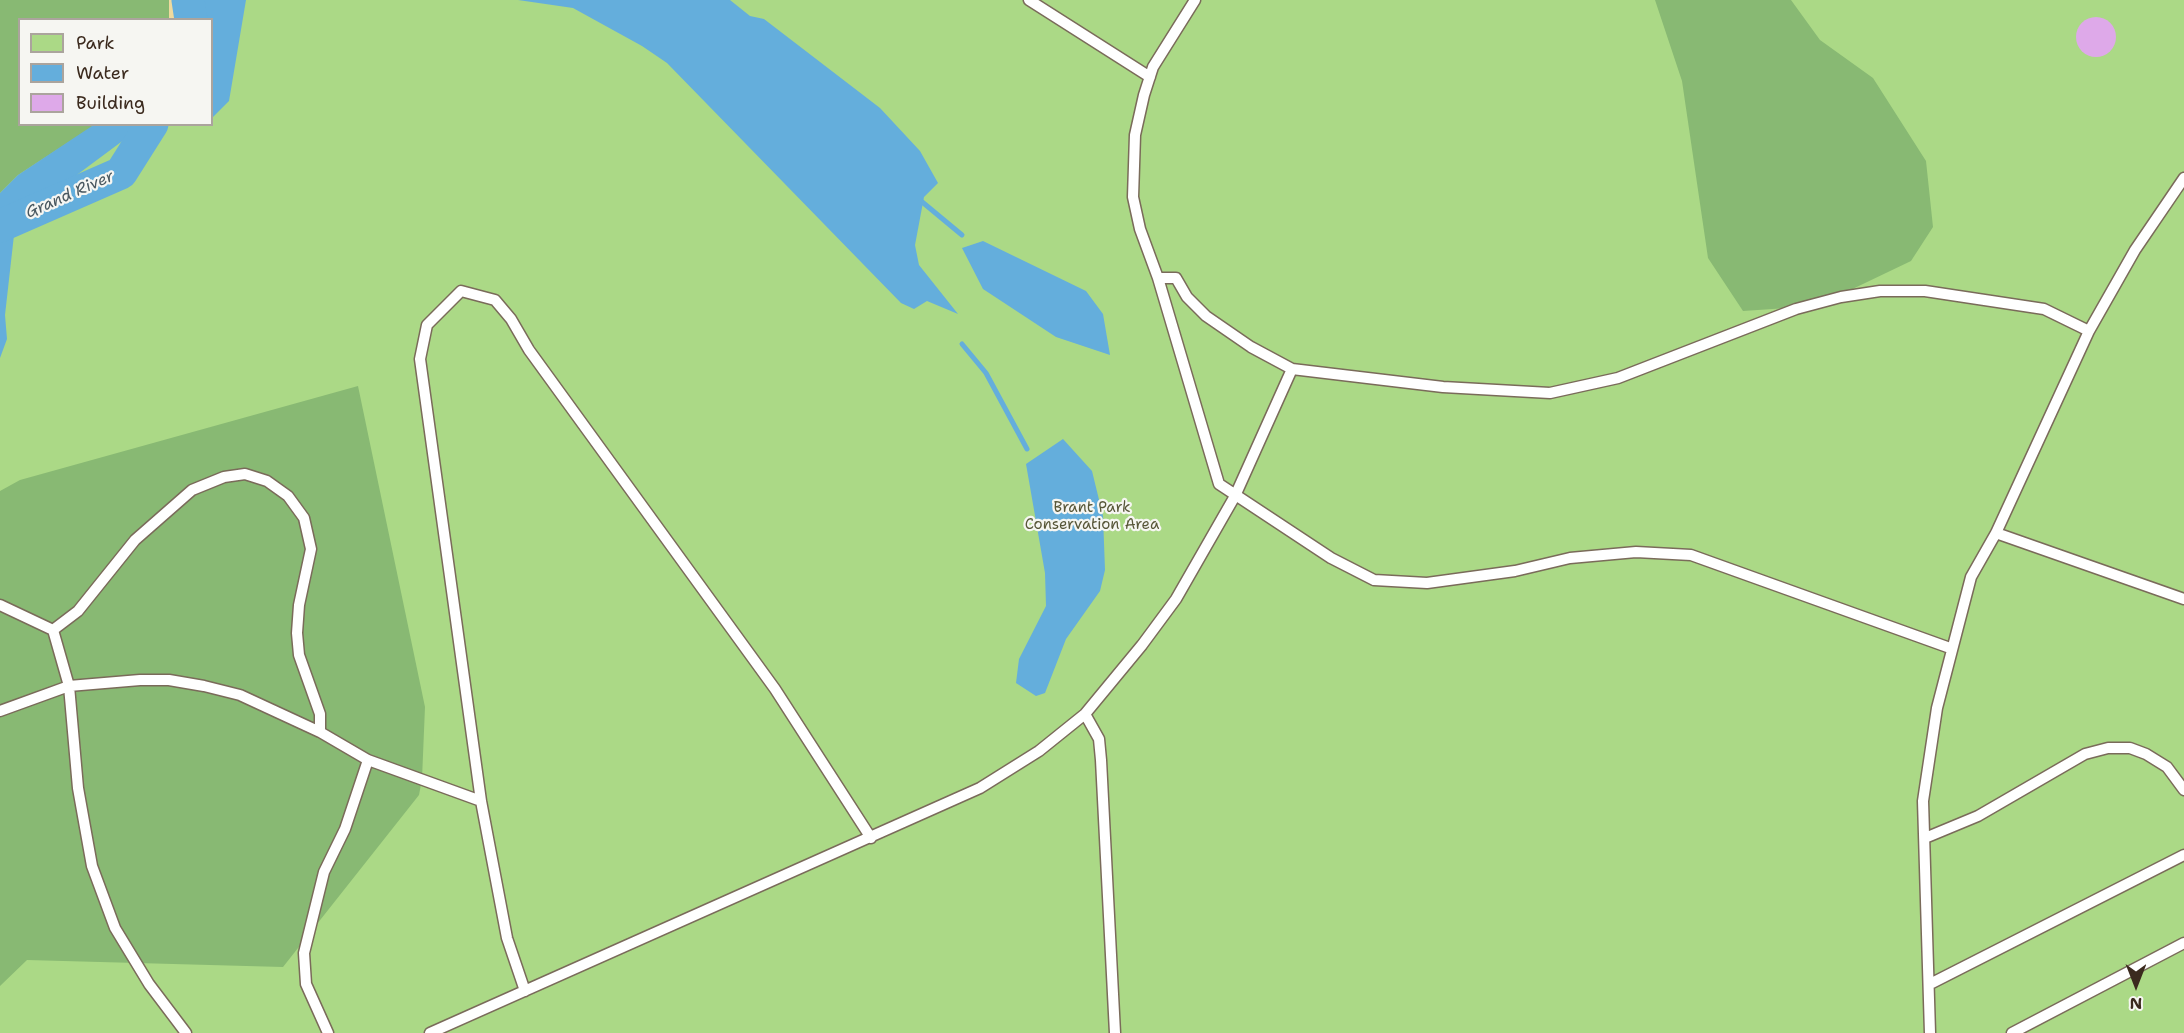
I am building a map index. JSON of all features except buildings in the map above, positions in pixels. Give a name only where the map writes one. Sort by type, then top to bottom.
[{"type":"lane","points":[[1029,0],[1150,77]]},
{"type":"lane","points":[[1195,0],[1153,67],[1135,135],[1133,197],[1140,229],[1158,278],[1219,484],[1331,558],[1374,580],[1427,583],[1515,571],[1570,558],[1636,552],[1691,555],[1950,648]]},
{"type":"lane","points":[[1930,1033],[1923,801],[1937,708],[1950,648],[1971,577],[1996,533],[2089,331],[2135,250],[2184,178]]},
{"type":"lane","points":[[1158,278],[1176,278],[1188,297],[1206,316],[1251,347],[1292,369],[1443,387],[1550,393],[1618,378],[1796,309],[1841,297],[1880,291],[1925,291],[2044,309],[2089,331]]},
{"type":"lane","points":[[525,991],[507,938],[482,801],[420,359],[427,325],[461,291],[495,300],[511,319],[529,350],[775,689],[871,838]]},
{"type":"lane","points":[[430,1033],[980,788],[1040,751],[1085,714],[1142,645],[1176,599],[1235,496],[1292,369]]},
{"type":"lane","points":[[53,630],[78,611],[135,540],[192,490],[224,477],[245,474],[267,481],[288,496],[304,518],[311,549],[299,605],[297,633],[299,655],[320,714],[320,732]]},
{"type":"lane","points":[[1996,533],[2184,599]]},
{"type":"lane","points":[[0,605],[53,630],[69,686],[78,788],[92,866],[115,928],[149,984],[186,1033]]},
{"type":"lane","points":[[0,711],[69,686],[140,680],[170,680],[204,686],[240,695],[320,732],[368,760],[482,801]]},
{"type":"lane","points":[[1085,714],[1099,739],[1101,760],[1115,1033]]},
{"type":"lane","points":[[1925,838],[1978,816],[2085,754],[2108,748],[2130,748],[2146,754],[2167,767],[2184,790]]},
{"type":"lane","points":[[328,1033],[306,984],[304,953],[324,872],[345,829],[368,760]]},
{"type":"lane","points":[[1930,984],[2184,855]]},
{"type":"lane","points":[[2012,1033],[2184,943]]},
{"type":"green space","name":"Brant Park Conservation Area","points":[[0,0],[2184,0],[2184,1033],[0,1033]]},
{"type":"green space","points":[[0,0],[200,0],[196,18],[18,18],[18,126],[93,126],[18,175],[0,193]]},
{"type":"green space","points":[[1655,0],[1791,0],[1820,40],[1873,78],[1926,161],[1933,227],[1911,261],[1817,306],[1743,311],[1708,258],[1682,81]]},
{"type":"green space","points":[[358,386],[425,707],[422,779],[419,795],[283,967],[27,960],[0,986],[0,491],[20,480]]},
{"type":"sand","points":[[169,0],[200,0],[196,18],[169,18]]},
{"type":"water","points":[[200,0],[246,0],[229,101],[213,117],[213,18],[196,18]]},
{"type":"water","points":[[518,0],[730,0],[750,16],[764,19],[880,108],[920,151],[938,183],[924,197],[915,245],[919,265],[958,314],[927,301],[914,309],[901,303],[667,63],[642,46],[573,8]]},
{"type":"water","points":[[92,126],[143,126],[35,206],[14,235],[5,315],[7,339],[0,358],[0,193],[18,175]]},
{"type":"water","points":[[983,241],[1086,291],[1103,314],[1110,355],[1056,337],[983,289],[962,248]]},
{"type":"water","points":[[1063,439],[1092,471],[1103,516],[1105,570],[1100,591],[1066,639],[1045,693],[1036,696],[1016,683],[1019,659],[1046,606],[1045,573],[1026,464]]},
{"type":"waterway","name":"Grand River","points":[[188,0],[191,18]]},
{"type":"waterway","name":"Grand River","points":[[0,226],[121,173],[151,126]]},
{"type":"waterway","points":[[921,201],[962,235]]},
{"type":"waterway","points":[[962,344],[986,373],[1027,449]]}]
